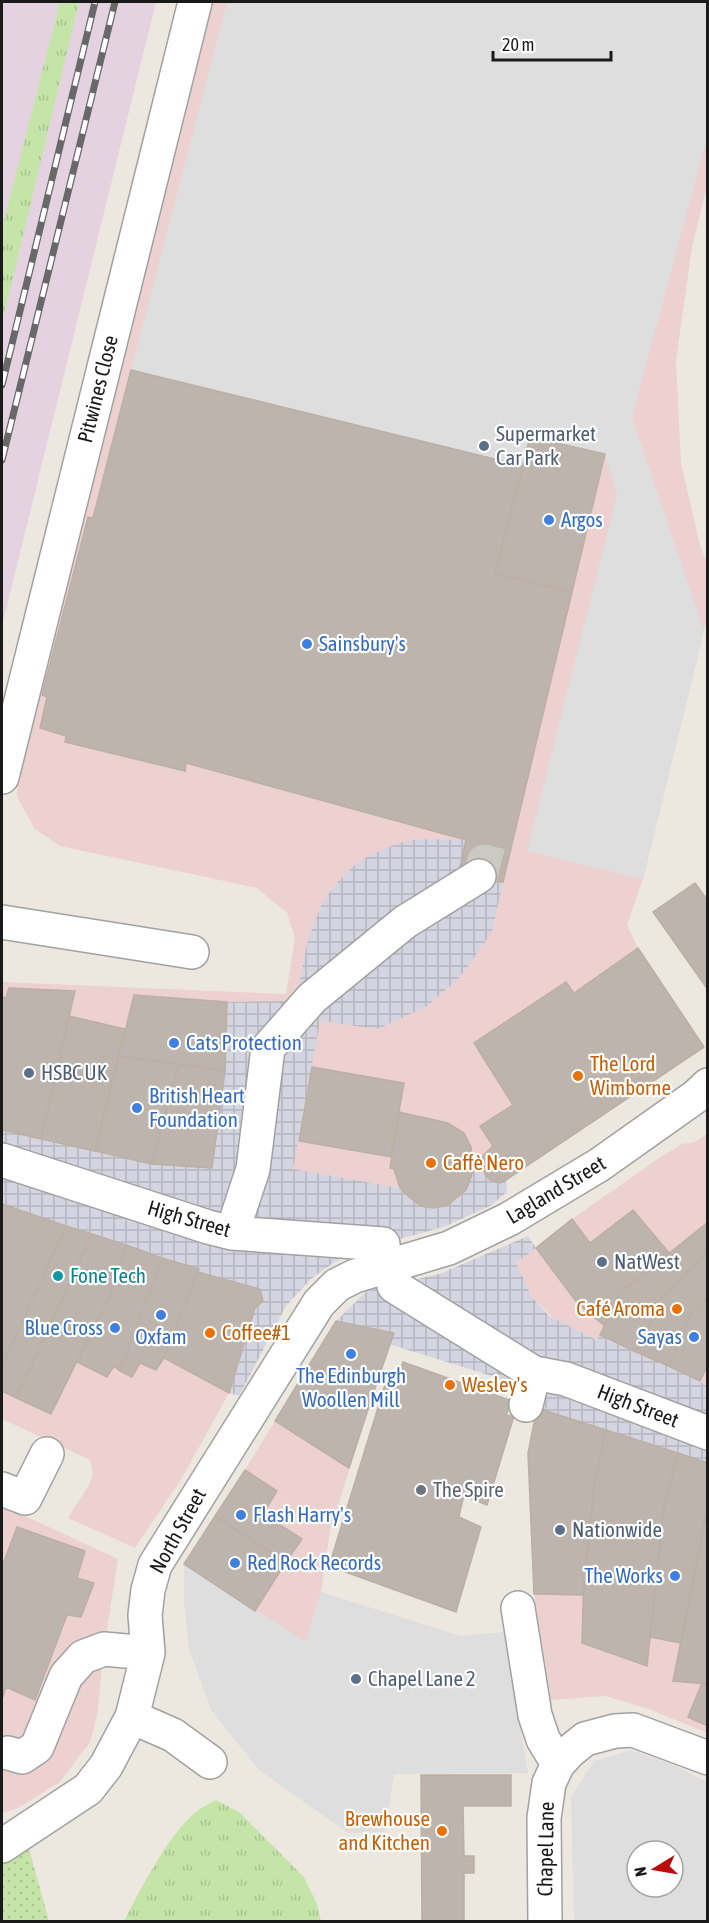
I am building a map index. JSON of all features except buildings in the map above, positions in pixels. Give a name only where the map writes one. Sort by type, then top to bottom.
[{"type":"street","name":"Pitwines Close","points":[[2,777],[195,2]]},
{"type":"street","points":[[232,1233],[253,1169],[268,1048],[312,998],[405,922],[479,876]]},
{"type":"street","points":[[2,922],[192,952]]},
{"type":"street","name":"Lagland Street","points":[[389,1265],[449,1248],[508,1219],[599,1165],[708,1085]]},
{"type":"street","name":"High Street","points":[[2,1160],[232,1233],[389,1265],[534,1373],[566,1379],[708,1433]]},
{"type":"street","name":"North Street","points":[[2,1846],[88,1789],[106,1766],[132,1717],[148,1653],[145,1615],[148,1590],[155,1565],[281,1360],[319,1303],[338,1286],[355,1276],[389,1265]]},
{"type":"street","points":[[526,1406],[534,1373]]},
{"type":"street","points":[[2,1489],[25,1498],[46,1454]]},
{"type":"street","points":[[518,1608],[535,1715],[543,1739],[558,1764]]},
{"type":"street","points":[[8,1753],[22,1757],[37,1747],[66,1676],[83,1657],[104,1649],[148,1653]]},
{"type":"street","points":[[132,1717],[173,1735],[210,1762]]},
{"type":"street","name":"Chapel Lane","points":[[545,1922],[544,1818],[549,1783],[558,1764],[585,1739],[615,1731],[633,1730],[708,1758]]},
{"type":"shaded area","points":[[2,2],[156,2],[2,626]]},
{"type":"shaded area","points":[[204,2],[707,2],[707,186],[692,247],[676,361],[681,463],[700,545],[707,564],[707,618],[643,879],[627,925],[638,948],[704,1047],[506,1180],[466,1190],[448,1205],[421,1206],[400,1187],[152,1164],[2,1130],[2,982],[286,994],[295,938],[287,913],[257,888],[60,846],[35,829],[17,797],[17,749]]},
{"type":"shaded area","name":"Supermarket Car Park","points":[[227,2],[707,2],[707,138],[632,417],[704,631],[643,879],[527,851],[617,494],[605,454],[530,437],[523,466],[131,370]]},
{"type":"shaded area","points":[[417,839],[466,840],[479,876],[503,882],[492,932],[460,977],[427,1006],[378,1029],[320,1021],[293,1169],[400,1188],[421,1205],[448,1205],[466,1190],[473,1172],[485,1174],[500,1183],[506,1180],[507,1192],[492,1205],[446,1226],[355,1252],[333,1263],[311,1279],[286,1306],[239,1396],[229,1393],[255,1308],[263,1301],[260,1289],[198,1272],[198,1269],[2,1204],[2,1130],[152,1164],[212,1168],[225,1071],[227,1002],[296,1001],[308,939],[323,901],[355,865],[370,855],[399,843]]},
{"type":"shaded area","points":[[707,1134],[707,1385],[600,1336],[598,1340],[555,1320],[532,1297],[516,1263],[572,1219],[659,1158],[682,1144],[695,1142]]},
{"type":"shaded area","points":[[2,1204],[260,1289],[263,1301],[255,1308],[229,1393],[182,1478],[135,1548],[68,1518],[89,1485],[93,1474],[90,1460],[2,1419]]},
{"type":"shaded area","points":[[528,1236],[536,1248],[516,1263],[532,1297],[549,1316],[597,1340],[600,1335],[707,1385],[707,1463],[537,1408],[517,1384],[389,1344],[370,1328],[336,1321],[367,1291],[439,1274]]},
{"type":"shaded area","points":[[336,1321],[370,1328],[389,1344],[330,1531],[321,1592],[306,1642],[184,1564],[245,1470]]},
{"type":"shaded area","points":[[537,1408],[707,1463],[707,1733],[649,1709],[605,1696],[551,1700],[534,1594],[528,1453]]},
{"type":"shaded area","points":[[2,1507],[118,1559],[104,1649],[97,1716],[90,1742],[60,1782],[18,1808],[2,1813]]},
{"type":"shaded area","name":"Chapel Lane 2","points":[[184,1564],[306,1642],[321,1592],[461,1636],[504,1632],[528,1773],[394,1774],[385,1832],[348,1833],[259,1770],[211,1710],[189,1649],[184,1602]]},
{"type":"shaded area","points":[[631,1750],[671,1764],[707,1782],[707,1921],[574,1921],[571,1797],[594,1761]]},
{"type":"green space","points":[[60,2],[79,2],[2,324],[2,228]]},
{"type":"green space","points":[[216,1800],[239,1812],[304,1877],[317,1904],[321,1921],[124,1921],[167,1845],[189,1819],[200,1809]]},
{"type":"green space","points":[[27,1842],[49,1921],[2,1922],[2,1859]]},
{"type":"tunnel","points":[[479,876],[484,861],[507,867]]},
{"type":"railway","points":[[2,385],[95,2]]},
{"type":"railway","points":[[2,460],[115,2]]},
{"type":"place","name":"Supermarket Car Park","points":[[484,446]]},
{"type":"place","name":"Argos","points":[[549,520]]},
{"type":"place","name":"Sainsbury's","points":[[307,644]]},
{"type":"place","name":"Cats Protection","points":[[174,1043]]},
{"type":"place","name":"HSBC UK","points":[[29,1073]]},
{"type":"place","name":"The Lord Wimborne","points":[[578,1076]]},
{"type":"place","name":"British Heart Foundation","points":[[137,1108]]},
{"type":"place","name":"Caffè Nero","points":[[431,1163]]},
{"type":"place","name":"NatWest","points":[[602,1262]]},
{"type":"place","name":"Fone Tech","points":[[58,1276]]},
{"type":"place","name":"Café Aroma","points":[[677,1309]]},
{"type":"place","name":"Oxfam","points":[[161,1315]]},
{"type":"place","name":"Blue Cross","points":[[115,1328]]},
{"type":"place","name":"Coffee#1","points":[[210,1333]]},
{"type":"place","name":"Sayas","points":[[694,1337]]},
{"type":"place","name":"The Edinburgh Woollen Mill","points":[[351,1354]]},
{"type":"place","name":"Wesley's","points":[[450,1385]]},
{"type":"place","name":"The Spire","points":[[421,1490]]},
{"type":"place","name":"Flash Harry's","points":[[241,1515]]},
{"type":"place","name":"Nationwide","points":[[560,1530]]},
{"type":"place","name":"Red Rock Records","points":[[235,1563]]},
{"type":"place","name":"The Works","points":[[675,1576]]},
{"type":"place","name":"Chapel Lane 2","points":[[356,1679]]},
{"type":"place","name":"Brewhouse and Kitchen","points":[[442,1831]]}]
